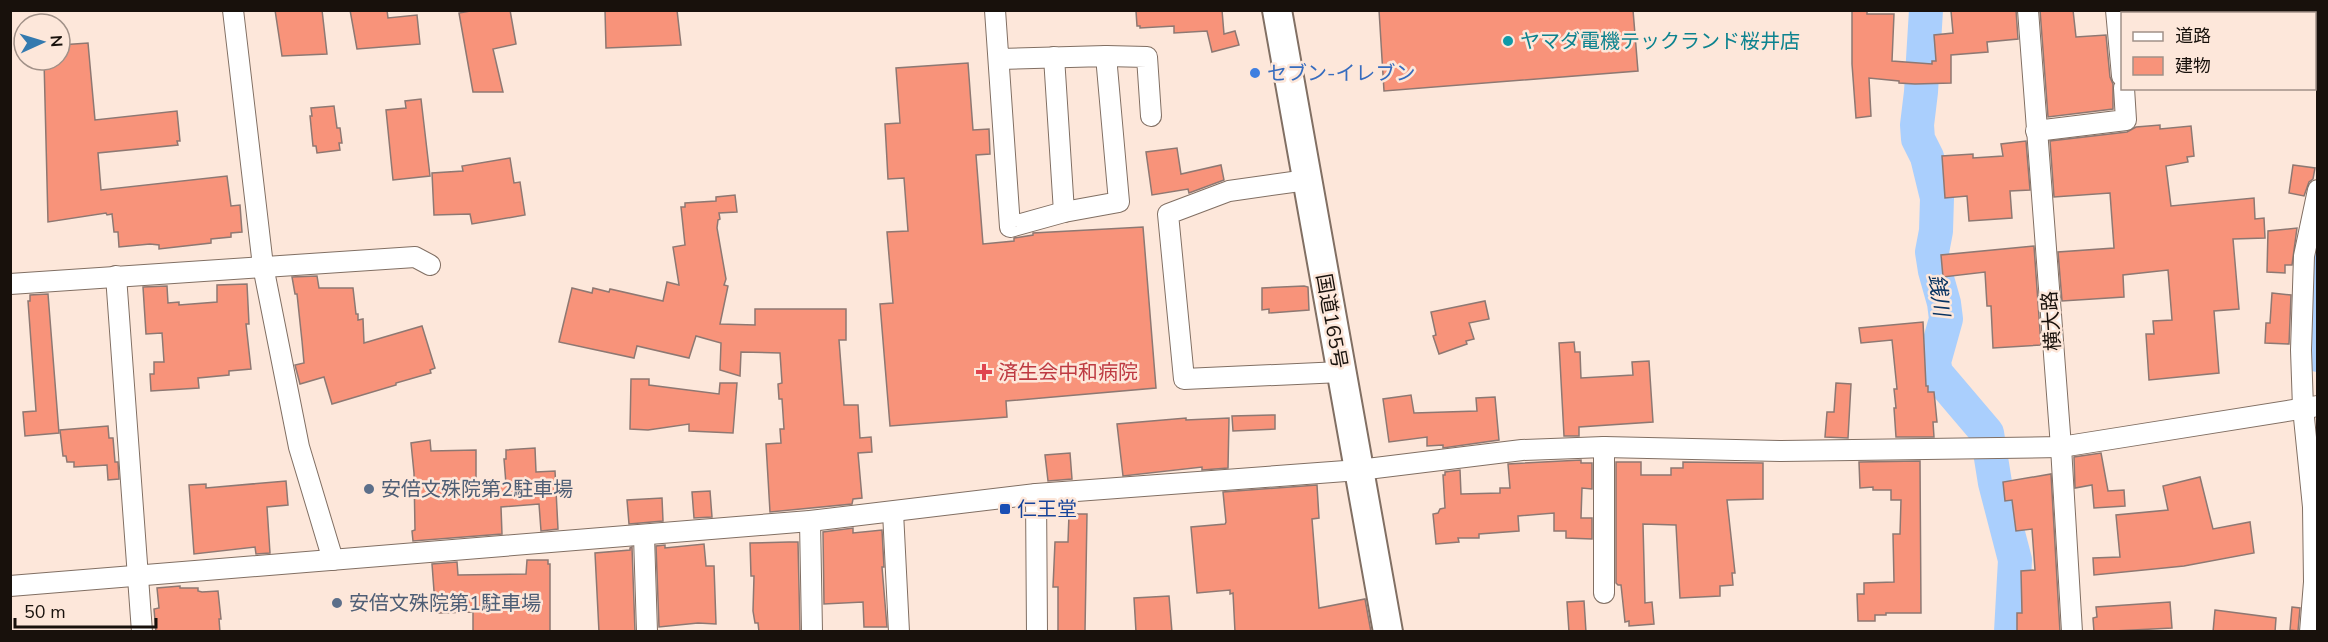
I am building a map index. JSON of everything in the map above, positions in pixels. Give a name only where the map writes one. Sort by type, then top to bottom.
[{"type":"highway","name":"国道165号","points":[[1278,10],[1388,632]]},
{"type":"street","points":[[232,10],[263,266],[299,447],[333,560]]},
{"type":"street","points":[[995,10],[1010,227],[1065,212],[1119,202],[1106,56]]},
{"type":"street","name":"横大路","points":[[2028,10],[2061,447],[2072,632]]},
{"type":"street","points":[[2116,10],[2121,45]]},
{"type":"street","points":[[1054,57],[1065,212]]},
{"type":"street","points":[[999,59],[1146,57],[1151,116]]},
{"type":"street","points":[[2036,130],[2126,120],[2124,90]]},
{"type":"street","points":[[1307,180],[1229,191],[1168,214],[1184,379],[1341,372]]},
{"type":"street","points":[[2310,632],[2313,507],[2309,407],[2301,350],[2304,256],[2318,190]]},
{"type":"street","points":[[10,284],[415,257],[430,265]]},
{"type":"street","points":[[116,276],[142,632]]},
{"type":"street","points":[[10,586],[644,536],[810,521],[1036,494],[1359,470],[1522,450],[1604,447],[1781,451],[2061,447],[2309,407]]},
{"type":"street","points":[[1604,447],[1604,593]]},
{"type":"street","points":[[1036,494],[1037,632]]},
{"type":"street","points":[[893,512],[899,632]]},
{"type":"street","points":[[810,521],[812,632]]},
{"type":"street","points":[[644,536],[647,632]]},
{"type":"building","points":[[275,10],[322,10],[327,54],[282,56]]},
{"type":"building","points":[[350,10],[387,10],[388,18],[417,15],[420,44],[357,49]]},
{"type":"building","points":[[476,10],[510,10],[516,44],[493,49],[503,92],[473,92],[459,13]]},
{"type":"building","points":[[605,10],[677,10],[681,45],[606,48]]},
{"type":"building","points":[[1222,10],[1224,34],[1235,31],[1239,45],[1212,52],[1207,31],[1174,33],[1174,26],[1140,28],[1137,26],[1136,11]]},
{"type":"building","name":"ヤマダ電機テックランド桜井店","points":[[1379,10],[1633,10],[1638,71],[1384,91]]},
{"type":"building","points":[[1852,10],[1867,10],[1867,14],[1894,14],[1892,61],[1932,64],[1932,61],[1936,61],[1934,35],[1953,33],[1951,11],[2016,10],[2018,39],[1987,42],[1988,52],[1951,55],[1951,83],[1915,84],[1869,78],[1871,116],[1856,118],[1852,64]]},
{"type":"building","points":[[2040,10],[2073,10],[2076,37],[2106,35],[2110,77],[2113,84],[2113,109],[2048,117]]},
{"type":"building","points":[[88,43],[95,120],[177,111],[180,141],[177,141],[178,145],[98,153],[101,190],[227,176],[231,206],[240,205],[242,232],[231,233],[231,237],[211,239],[211,243],[159,249],[159,245],[150,244],[119,247],[118,232],[114,232],[112,214],[48,222],[44,72],[72,72],[72,44]]},
{"type":"building","name":"済生会中和病院","points":[[968,63],[973,130],[989,129],[990,154],[976,155],[983,244],[1014,241],[1014,238],[1033,235],[1033,233],[1143,227],[1156,388],[1006,401],[1007,417],[890,426],[880,304],[893,303],[887,232],[908,231],[904,178],[888,179],[885,124],[900,123],[896,68]]},
{"type":"building","points":[[421,99],[430,176],[393,180],[386,110],[406,108],[405,101]]},
{"type":"building","points":[[334,106],[337,128],[340,128],[342,143],[339,143],[340,150],[317,153],[316,146],[313,146],[311,108]]},
{"type":"building","points":[[2160,125],[2160,129],[2191,126],[2194,156],[2187,157],[2188,162],[2166,166],[2171,206],[2254,198],[2255,219],[2264,218],[2265,238],[2233,239],[2239,309],[2214,311],[2219,373],[2149,380],[2146,334],[2154,334],[2153,321],[2172,320],[2168,270],[2123,275],[2124,297],[2062,301],[2058,252],[2114,248],[2110,193],[2054,197],[2050,141],[2127,132],[2136,127]]},
{"type":"building","points":[[2026,141],[2030,190],[2010,191],[2012,218],[1969,221],[1967,196],[1945,198],[1942,156],[1973,154],[1973,158],[2003,156],[2001,144]]},
{"type":"building","points":[[1177,148],[1181,174],[1221,165],[1224,180],[1189,193],[1188,189],[1152,195],[1146,152]]},
{"type":"building","points":[[510,158],[514,183],[520,182],[525,215],[472,224],[470,214],[434,215],[432,173],[463,171],[462,166]]},
{"type":"building","points":[[2293,165],[2315,168],[2313,179],[2309,182],[2304,196],[2289,193]]},
{"type":"building","points":[[735,195],[737,212],[719,213],[717,228],[726,279],[724,285],[728,286],[720,324],[755,325],[755,309],[846,309],[846,340],[839,340],[844,405],[858,405],[860,438],[871,437],[872,452],[858,453],[862,498],[853,499],[852,504],[770,512],[766,444],[781,443],[780,429],[784,429],[782,399],[779,399],[778,384],[782,383],[780,353],[741,352],[740,376],[720,370],[721,343],[696,336],[689,358],[637,346],[634,358],[559,342],[572,288],[592,293],[593,288],[609,292],[610,289],[663,301],[667,282],[679,285],[673,247],[685,245],[681,207],[685,207],[685,203],[716,201],[716,197]]},
{"type":"building","points":[[2297,228],[2292,265],[2285,265],[2285,273],[2267,272],[2268,231]]},
{"type":"building","points":[[2034,246],[2041,345],[1993,348],[1991,306],[1987,306],[1985,272],[1943,277],[1941,255]]},
{"type":"building","points":[[317,276],[319,288],[353,288],[356,314],[358,314],[358,320],[363,319],[364,343],[422,326],[435,368],[430,370],[431,373],[332,404],[324,377],[300,384],[295,365],[304,363],[297,294],[295,294],[292,277]]},
{"type":"building","points":[[247,284],[249,324],[246,324],[251,369],[229,371],[229,375],[198,378],[199,388],[151,391],[150,374],[154,374],[154,362],[164,362],[162,333],[146,334],[143,287],[167,286],[168,303],[179,302],[179,305],[217,302],[217,285]]},
{"type":"building","points":[[1308,287],[1309,310],[1269,313],[1269,309],[1262,310],[1262,288]]},
{"type":"building","points":[[2272,293],[2291,295],[2289,344],[2265,343],[2266,323],[2270,323]]},
{"type":"building","points":[[48,294],[59,433],[25,436],[23,412],[36,411],[28,301],[30,301],[30,295]]},
{"type":"building","points":[[1485,301],[1489,319],[1469,323],[1474,339],[1466,341],[1467,344],[1439,354],[1433,336],[1436,335],[1431,312]]},
{"type":"building","points":[[1923,322],[1926,386],[1928,386],[1928,392],[1934,392],[1937,422],[1933,422],[1934,437],[1896,437],[1894,389],[1897,389],[1892,340],[1861,343],[1859,328]]},
{"type":"building","points":[[1574,342],[1575,352],[1580,352],[1581,378],[1633,375],[1632,362],[1649,361],[1653,422],[1579,427],[1579,436],[1564,436],[1559,343]]},
{"type":"building","points":[[631,379],[649,379],[649,385],[719,394],[720,383],[737,383],[733,433],[689,431],[689,424],[648,430],[630,429]]},
{"type":"building","points":[[1836,383],[1851,384],[1848,438],[1825,437],[1827,412],[1834,412]]},
{"type":"building","points":[[1411,395],[1414,413],[1477,411],[1476,398],[1495,397],[1499,440],[1443,448],[1443,445],[1427,446],[1427,437],[1389,442],[1383,399]]},
{"type":"building","points":[[1275,415],[1275,429],[1233,431],[1232,416]]},
{"type":"building","points":[[1186,418],[1186,420],[1229,418],[1228,468],[1202,470],[1202,467],[1123,476],[1117,424]]},
{"type":"building","points":[[108,426],[109,438],[113,438],[115,462],[118,462],[119,479],[108,480],[107,465],[74,467],[74,462],[67,462],[66,456],[63,456],[60,430]]},
{"type":"building","points":[[430,440],[431,451],[476,450],[476,486],[506,484],[504,459],[506,459],[506,450],[535,448],[536,472],[555,471],[558,529],[541,531],[539,504],[501,507],[502,534],[413,541],[412,531],[415,530],[414,473],[411,443]]},
{"type":"building","points":[[1070,453],[1072,479],[1048,481],[1045,455]]},
{"type":"building","points":[[2101,453],[2108,491],[2124,490],[2125,506],[2094,508],[2092,485],[2075,488],[2074,457]]},
{"type":"building","points":[[1581,460],[1581,463],[1592,463],[1592,489],[1582,488],[1581,518],[1592,518],[1592,539],[1566,538],[1566,531],[1554,531],[1554,513],[1518,516],[1519,531],[1479,534],[1479,538],[1458,538],[1459,542],[1436,544],[1433,514],[1445,508],[1443,475],[1445,472],[1460,470],[1461,494],[1500,493],[1500,488],[1510,488],[1508,464]]},
{"type":"building","points":[[1920,461],[1921,613],[1886,613],[1886,615],[1875,615],[1875,621],[1858,621],[1857,594],[1864,594],[1864,583],[1894,582],[1893,534],[1900,534],[1901,500],[1891,500],[1891,490],[1873,490],[1873,487],[1860,488],[1859,462]]},
{"type":"building","points":[[1616,462],[1641,462],[1641,475],[1671,475],[1671,468],[1683,468],[1683,462],[1763,463],[1763,499],[1727,500],[1735,573],[1732,573],[1733,585],[1720,586],[1720,596],[1680,598],[1676,525],[1643,524],[1645,603],[1652,602],[1654,624],[1629,626],[1629,621],[1625,622],[1621,585],[1616,583]]},
{"type":"building","points":[[2051,474],[2060,632],[2017,632],[2017,613],[2022,613],[2021,571],[2035,570],[2032,529],[2016,531],[2012,500],[2005,501],[2003,482]]},
{"type":"building","points":[[2200,477],[2213,529],[2250,522],[2254,553],[2184,566],[2094,575],[2093,558],[2120,557],[2116,515],[2168,510],[2163,486]]},
{"type":"building","points":[[286,481],[288,505],[267,507],[270,553],[256,554],[255,547],[194,554],[189,485],[206,484],[206,488]]},
{"type":"building","points":[[1317,485],[1319,518],[1312,519],[1319,608],[1365,599],[1371,632],[1235,632],[1233,593],[1230,594],[1230,590],[1197,593],[1191,527],[1225,524],[1223,492]]},
{"type":"building","points":[[710,491],[712,517],[694,518],[692,492]]},
{"type":"building","points":[[662,498],[663,521],[629,524],[627,500]]},
{"type":"building","points":[[1069,514],[1087,514],[1085,631],[1058,631],[1058,587],[1053,587],[1055,542],[1068,542]]},
{"type":"building","points":[[853,528],[853,533],[882,530],[884,567],[882,567],[887,627],[864,627],[863,602],[824,604],[823,532]]},
{"type":"building","points":[[798,542],[800,632],[759,632],[753,611],[754,576],[751,576],[750,543]]},
{"type":"building","points":[[704,544],[706,566],[714,566],[716,624],[698,623],[659,627],[656,546],[665,545],[665,548]]},
{"type":"building","points":[[632,547],[635,632],[599,632],[595,553],[630,550]]},
{"type":"building","points":[[527,560],[548,560],[550,564],[550,632],[473,632],[473,612],[439,613],[439,604],[437,604],[434,591],[432,564],[457,562],[458,575],[526,574]]},
{"type":"building","points":[[180,586],[180,588],[198,588],[198,591],[202,592],[218,591],[220,632],[156,632],[154,609],[159,608],[157,588]]},
{"type":"building","points":[[1169,596],[1172,632],[1136,632],[1134,598]]},
{"type":"building","points":[[1584,601],[1586,632],[1569,632],[1567,602]]},
{"type":"building","points":[[2170,602],[2172,628],[2094,632],[2093,618],[2097,617],[2096,607]]},
{"type":"building","points":[[2292,607],[2300,608],[2298,631],[2290,630]]},
{"type":"building","points":[[2215,610],[2276,618],[2275,632],[2213,632]]},
{"type":"waterway","name":"銭川","points":[[1926,10],[1917,125],[1918,139],[1927,157],[1937,198],[1936,231],[1932,252],[1946,319],[1934,362],[1936,373],[1987,433],[1995,483],[2015,560],[2011,632]]},
{"type":"waterway","points":[[2318,222],[2314,275],[2318,355]]},
{"type":"place","name":"ヤマダ電機テックランド桜井店","points":[[1508,41]]},
{"type":"place","name":"セブン-イレブン","points":[[1255,73]]},
{"type":"place","name":"済生会中和病院","points":[[984,372]]},
{"type":"place","name":"安倍文殊院第2駐車場","points":[[369,489]]},
{"type":"place","name":"仁王堂","points":[[1005,509]]},
{"type":"place","name":"安倍文殊院第1駐車場","points":[[337,603]]}]
